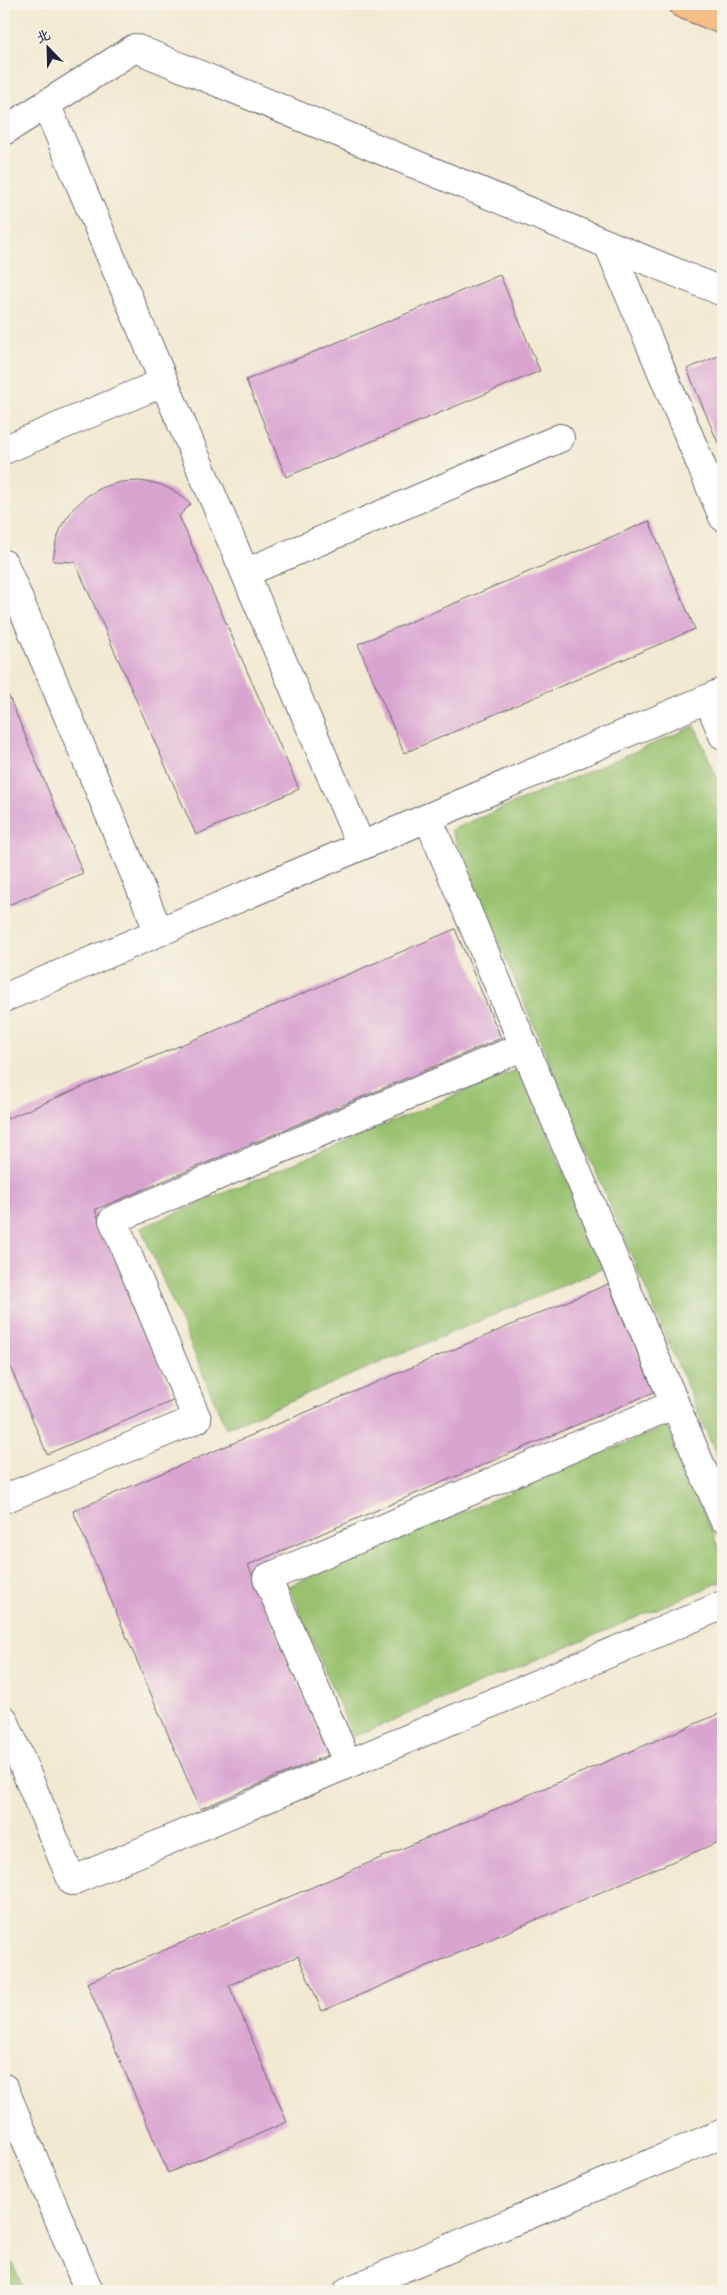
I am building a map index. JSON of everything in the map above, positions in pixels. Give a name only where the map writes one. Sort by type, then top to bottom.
[{"type":"main road","points":[[683,4],[723,20]]},
{"type":"street","points":[[4,131],[135,48],[723,292]]},
{"type":"street","points":[[46,104],[360,846]]},
{"type":"street","points":[[608,244],[723,517]]},
{"type":"street","points":[[4,450],[164,382]]},
{"type":"street","points":[[245,573],[560,438]]},
{"type":"street","points":[[4,564],[159,932]]},
{"type":"street","points":[[4,998],[716,696],[723,735]]},
{"type":"street","points":[[428,818],[723,1518]]},
{"type":"street","points":[[4,1499],[197,1419],[113,1220],[524,1046]]},
{"type":"street","points":[[348,1764],[267,1578],[675,1404]]},
{"type":"street","points":[[4,1720],[72,1881],[723,1605]]},
{"type":"street","points":[[4,2088],[89,2291]]},
{"type":"street","points":[[348,2291],[723,2133]]},
{"type":"green space","points":[[695,726],[723,792],[723,1471],[451,830]]},
{"type":"green space","points":[[520,1068],[604,1268],[226,1428],[141,1228]]},
{"type":"green space","points":[[667,1426],[723,1558],[723,1581],[353,1737],[289,1586]]},
{"type":"green space","points":[[4,2243],[24,2291],[4,2291]]},
{"type":"building","points":[[500,275],[540,371],[286,477],[246,380]]},
{"type":"building","points":[[723,354],[723,455],[687,369]]},
{"type":"building","points":[[140,481],[159,484],[176,492],[191,504],[179,516],[299,789],[196,835],[75,562],[53,561],[56,542],[62,525],[73,509],[87,496],[103,487],[121,482]]},
{"type":"building","points":[[649,521],[695,629],[404,753],[358,644]]},
{"type":"building","points":[[4,685],[83,873],[4,907]]},
{"type":"building","points":[[455,929],[501,1038],[95,1210],[175,1400],[47,1454],[4,1352],[4,1120]]},
{"type":"building","points":[[608,1284],[654,1392],[248,1565],[328,1755],[200,1809],[73,1511]]},
{"type":"building","points":[[723,1712],[723,1840],[322,2011],[298,1956],[229,1985],[287,2122],[168,2173],[87,1983]]}]
